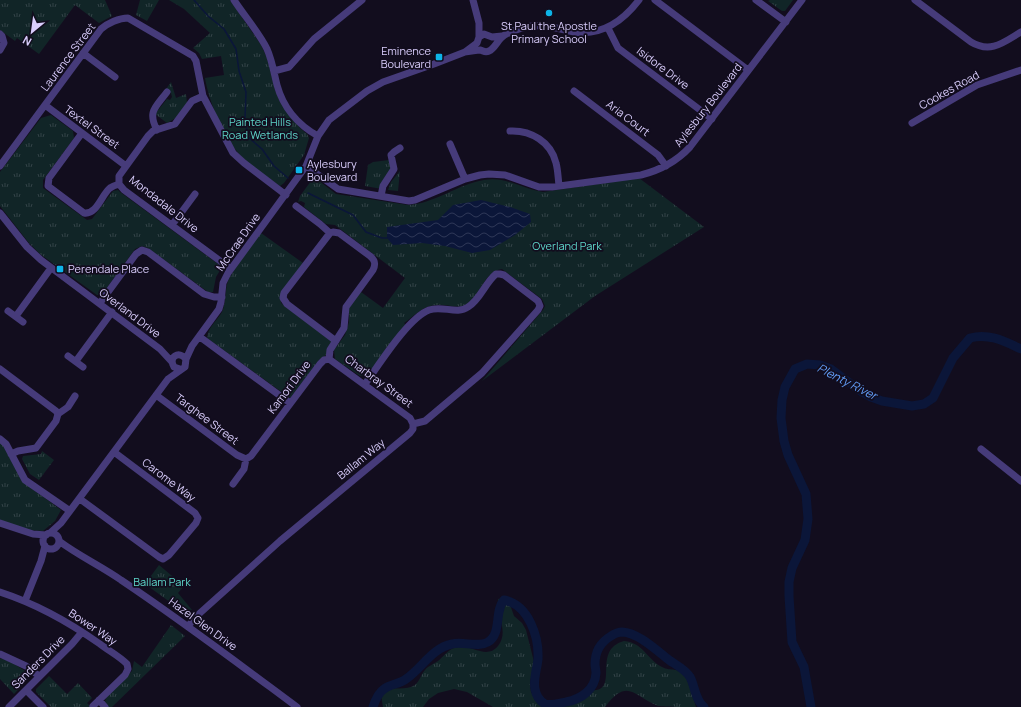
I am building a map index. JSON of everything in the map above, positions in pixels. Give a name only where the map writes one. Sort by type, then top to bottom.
[{"type":"street","points":[[234,0],[266,47],[284,103],[302,126],[318,136]]},
{"type":"street","points":[[274,71],[289,67],[314,39],[362,0]]},
{"type":"street","points":[[472,0],[479,23],[478,40],[480,50]]},
{"type":"street","points":[[465,52],[478,40],[489,35],[502,36],[533,26],[549,26],[582,32],[608,28],[628,14],[639,0]]},
{"type":"street","points":[[655,0],[748,70]]},
{"type":"street","points":[[756,0],[786,22]]},
{"type":"street","name":"Aylesbury Boulevard","points":[[306,166],[338,189],[409,200],[415,200],[465,179],[480,175],[497,174],[514,178],[539,187],[559,186],[641,175],[666,166],[684,154],[802,0]]},
{"type":"street","points":[[915,0],[971,42],[980,47],[996,46],[1021,32]]},
{"type":"street","name":"Laurence Street","points":[[0,166],[104,27],[128,18],[193,56],[196,61],[203,96],[233,153],[286,195]]},
{"type":"street","points":[[479,23],[494,41],[494,46]]},
{"type":"street","name":"Isidore Drive","points":[[608,28],[618,48],[712,119]]},
{"type":"street","points":[[0,34],[4,43],[0,50]]},
{"type":"street","points":[[465,52],[480,50],[487,52],[492,50],[502,36]]},
{"type":"street","name":"McCrae Drive","points":[[186,359],[192,346],[221,305],[223,283],[231,269],[306,166],[318,136],[329,120],[380,84],[392,78],[465,52]]},
{"type":"street","points":[[84,53],[115,77]]},
{"type":"street","name":"Cookes Road","points":[[912,123],[977,85],[1021,70]]},
{"type":"street","name":"Aria Court","points":[[574,91],[658,155],[666,166]]},
{"type":"street","points":[[157,130],[152,119],[152,114],[167,92]]},
{"type":"street","name":"Mondadale Drive","points":[[203,96],[192,102],[175,124],[157,130],[148,136],[119,176],[119,184],[124,190],[231,269]]},
{"type":"street","name":"Textel Street","points":[[45,106],[126,166]]},
{"type":"street","points":[[510,131],[528,133],[538,138],[546,145],[555,160],[559,186]]},
{"type":"street","points":[[82,133],[49,178],[48,186],[84,213],[88,214],[93,210],[108,190],[119,184]]},
{"type":"street","points":[[450,144],[465,179]]},
{"type":"street","points":[[381,196],[383,186],[394,169],[391,155],[400,148]]},
{"type":"street","points":[[172,225],[195,194]]},
{"type":"street","name":"Kamori Drive","points":[[233,484],[244,470],[246,459],[251,456],[320,364],[324,360],[329,359],[330,350],[344,328],[346,307],[373,270],[375,262],[370,256],[339,233],[330,233],[296,206]]},
{"type":"street","name":"Overland Drive","points":[[0,213],[28,247],[51,268],[160,349],[172,362]]},
{"type":"street","points":[[330,233],[288,287],[283,298],[287,304],[336,341]]},
{"type":"street","points":[[100,303],[136,254],[142,250],[148,252],[204,294],[208,299],[221,305]]},
{"type":"street","points":[[16,316],[51,268]]},
{"type":"street","name":"Ballam Way","points":[[188,626],[200,612],[280,541],[410,433],[414,429],[414,424],[425,421],[482,373],[540,306],[536,299],[504,275],[496,274],[473,303],[467,308],[456,310],[439,308],[430,310],[412,322],[365,384]]},
{"type":"street","points":[[204,294],[222,298]]},
{"type":"street","points":[[8,311],[23,322]]},
{"type":"street","points":[[76,361],[112,312]]},
{"type":"street","points":[[200,336],[290,403]]},
{"type":"street","name":"McCrae Drive","points":[[179,355],[192,346]]},
{"type":"street","name":"Overland Drive","points":[[160,349],[179,355]]},
{"type":"street","points":[[24,600],[41,561],[46,539],[80,499],[168,379],[180,369],[185,367],[186,359],[183,356],[179,355],[174,357],[168,379]]},
{"type":"street","points":[[68,356],[83,367]]},
{"type":"street","name":"Charbray Street","points":[[329,359],[410,418],[414,424]]},
{"type":"street","points":[[172,362],[174,367],[180,369]]},
{"type":"street","points":[[0,369],[58,414]]},
{"type":"street","name":"Targhee Street","points":[[156,395],[237,455],[246,459]]},
{"type":"street","points":[[11,454],[18,451],[36,448],[56,421],[58,414],[68,407],[75,396]]},
{"type":"street","points":[[0,439],[6,444],[25,480],[70,511]]},
{"type":"street","points":[[981,449],[1021,481]]},
{"type":"street","name":"Carome Way","points":[[80,499],[163,559],[169,555],[196,523],[198,518],[195,512],[114,452]]},
{"type":"street","points":[[0,523],[46,539]]},
{"type":"street","points":[[41,561],[57,544],[61,523]]},
{"type":"street","points":[[46,539],[55,534],[57,544]]},
{"type":"street","points":[[46,539],[48,549],[57,544]]},
{"type":"street","name":"Hazel Glen Drive","points":[[57,544],[73,551],[121,580],[188,626],[298,707]]},
{"type":"street","name":"Bower Way","points":[[0,592],[24,600],[58,617],[122,660],[128,667],[125,675],[93,706]]},
{"type":"street","name":"Sanders Drive","points":[[8,707],[72,644],[82,632]]},
{"type":"street","points":[[0,654],[26,666],[39,676]]},
{"type":"street","points":[[26,690],[43,707]]},
{"type":"street","points":[[99,700],[105,707]]},
{"type":"green space","points":[[0,0],[105,0],[112,16],[99,23],[75,5],[39,54],[17,38],[15,41],[0,30]]},
{"type":"green space","points":[[140,0],[159,0],[147,21],[136,15]]},
{"type":"green space","name":"Painted Hills Road Wetlands","points":[[169,0],[230,0],[261,45],[267,58],[275,90],[280,102],[309,138],[304,155],[284,183],[280,186],[245,160],[235,149],[225,133],[209,96],[205,78],[224,75],[221,56],[202,59],[199,53],[193,48],[210,33],[184,9]]},
{"type":"green space","points":[[793,0],[785,11],[782,11],[768,1]]},
{"type":"green space","points":[[171,82],[176,98],[186,94],[187,103],[176,118],[167,123],[155,114],[167,99],[170,100],[172,97],[171,93],[166,89]]},
{"type":"green space","points":[[51,115],[73,131],[74,138],[43,180],[43,188],[87,220],[92,219],[113,191],[118,190],[222,267],[216,277],[213,292],[208,292],[148,248],[142,246],[135,249],[103,293],[97,295],[40,254],[29,243],[0,206],[0,172],[41,118]]},
{"type":"green space","points":[[389,160],[392,169],[382,189],[365,186],[368,165],[373,162]]},
{"type":"green space","points":[[400,171],[398,191],[388,190],[391,182]]},
{"type":"green space","name":"Overland Park","points":[[314,177],[336,194],[408,205],[418,204],[437,198],[474,182],[492,179],[507,181],[543,192],[639,178],[704,227],[595,296],[482,381],[545,306],[542,299],[502,269],[495,271],[490,275],[475,297],[465,305],[458,307],[432,305],[415,314],[404,323],[406,325],[368,375],[360,376],[335,359],[334,350],[345,335],[349,322],[349,308],[361,292],[383,308],[405,278],[335,225],[326,224],[304,207],[305,203],[301,201],[298,202],[300,196]]},
{"type":"green space","points":[[261,233],[303,263],[282,292],[281,303],[332,341],[326,355],[319,360],[290,398],[207,338],[211,327],[222,312],[226,287],[232,273]]},
{"type":"green space","points":[[0,442],[23,482],[61,510],[55,521],[43,531],[27,530],[0,523]]},
{"type":"green space","points":[[42,451],[54,460],[39,480],[30,474],[22,459],[23,456],[41,454]]},
{"type":"green space","name":"Ballam Park","points":[[159,565],[184,586],[178,593],[192,610],[181,610],[145,584]]},
{"type":"green space","points":[[498,599],[508,599],[514,616],[522,623],[526,630],[534,662],[530,683],[531,692],[536,701],[544,707],[493,707],[467,692],[454,689],[438,693],[429,699],[423,707],[383,707],[381,695],[387,688],[412,687],[418,682],[422,673],[429,666],[438,661],[452,649],[466,647],[488,652],[498,646],[501,641],[503,630]]},
{"type":"green space","points":[[171,625],[185,636],[112,707],[106,707],[108,706],[105,701],[107,696],[132,671],[134,661],[142,667]]},
{"type":"green space","points":[[624,641],[631,642],[641,648],[652,660],[662,667],[677,670],[687,677],[689,679],[696,707],[658,706],[636,694],[625,691],[619,693],[605,707],[554,707],[577,700],[587,690],[598,690],[603,686],[606,679],[609,654],[614,646]]},
{"type":"green space","points":[[0,658],[11,662],[30,674],[30,677],[14,694],[0,679]]},
{"type":"green space","points":[[49,676],[67,694],[78,683],[92,698],[87,703],[91,707],[51,707],[36,692],[36,689]]},
{"type":"water","points":[[481,200],[510,207],[530,214],[531,222],[515,235],[490,250],[472,253],[445,246],[422,243],[393,245],[387,238],[387,227],[438,220],[453,205]]},
{"type":"waterway","points":[[194,0],[208,16],[224,29],[236,49],[239,71],[246,92],[245,118],[248,137],[262,149],[274,166],[288,178]]},
{"type":"waterway","points":[[308,193],[353,215],[366,232],[382,238],[387,238]]},
{"type":"waterway","name":"Plenty River","points":[[811,707],[804,667],[792,642],[789,596],[789,582],[792,568],[805,540],[808,519],[806,494],[788,455],[784,441],[781,418],[782,400],[785,387],[795,369],[807,364],[820,365],[831,369],[871,397],[882,401],[912,406],[924,404],[933,398],[953,358],[970,338],[984,336],[990,337],[1021,349]]},
{"type":"waterway","name":"Plenty River","points":[[373,707],[377,697],[386,687],[401,682],[412,675],[433,654],[445,646],[456,643],[484,644],[488,642],[495,634],[499,610],[504,600],[513,603],[520,608],[531,623],[537,641],[538,650],[535,689],[538,698],[545,704],[553,705],[572,701],[586,693],[590,689],[595,679],[595,660],[599,648],[607,638],[622,632],[635,635],[686,672],[692,681],[699,701],[704,707]]},
{"type":"place","name":"St Paul the Apostle Primary School","points":[[549,13]]},
{"type":"place","name":"Eminence Boulevard","points":[[439,57]]},
{"type":"place","name":"Aylesbury Boulevard","points":[[299,170]]},
{"type":"place","name":"Perendale Place","points":[[60,269]]}]
